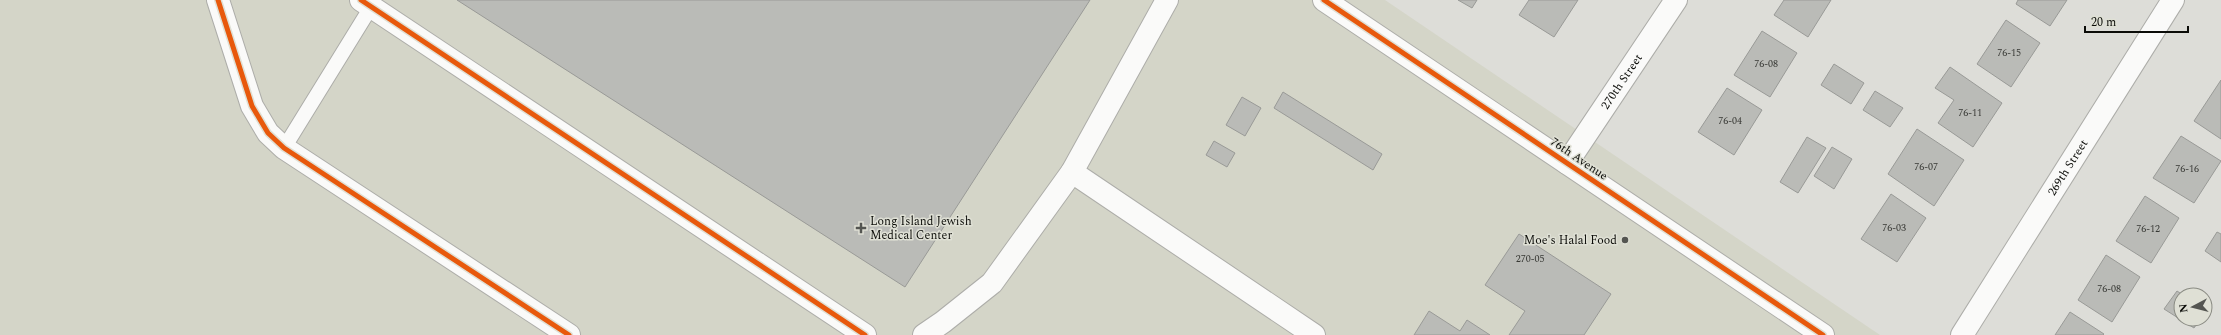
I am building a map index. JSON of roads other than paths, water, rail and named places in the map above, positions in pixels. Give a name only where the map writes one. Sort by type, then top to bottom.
[{"type":"street","points":[[218,0],[252,106],[268,133],[284,148],[569,335]]},
{"type":"street","points":[[924,335],[992,284],[1072,172],[1167,0]]},
{"type":"street","name":"76th Avenue","points":[[1324,0],[1823,335]]},
{"type":"street","name":"270th Street","points":[[1568,163],[1676,0]]},
{"type":"street","name":"269th Street","points":[[1962,335],[2173,0]]},
{"type":"street","points":[[366,3],[865,335]]},
{"type":"street","points":[[1072,172],[1314,335]]},
{"type":"lane","points":[[284,148],[366,3]]},
{"type":"place","name":"Long Island Jewish Medical Center","points":[[861,228]]},
{"type":"place","name":"Moe's Halal Food","points":[[1625,240]]}]
